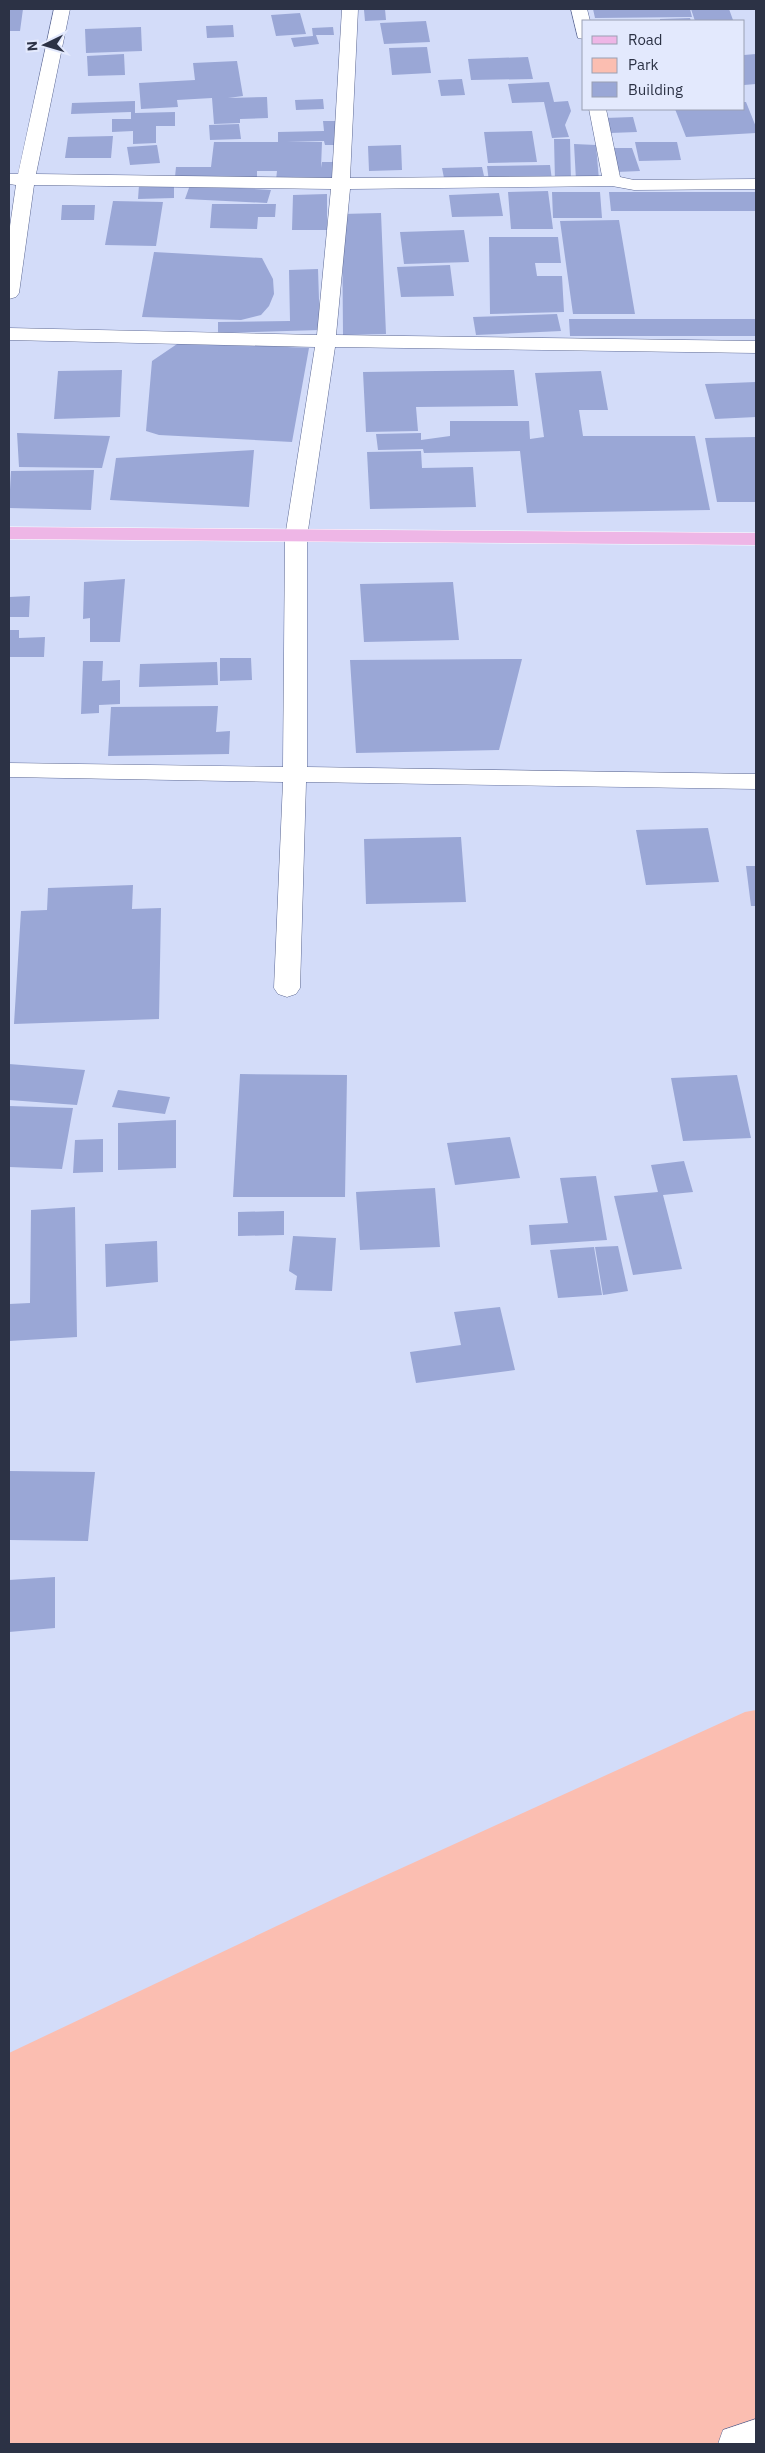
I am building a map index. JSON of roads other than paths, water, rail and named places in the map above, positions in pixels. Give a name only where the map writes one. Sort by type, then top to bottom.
[{"type":"main road","points":[[9,533],[296,537],[756,539]]},
{"type":"street","points":[[9,293],[17,179],[62,9]]},
{"type":"street","points":[[287,988],[295,775],[296,537],[326,341],[341,184],[350,9]]},
{"type":"street","points":[[579,9],[582,24]]},
{"type":"street","points":[[598,110],[612,182]]},
{"type":"street","points":[[17,179],[341,184],[612,182],[634,184],[756,184]]},
{"type":"street","points":[[9,334],[756,347]]},
{"type":"street","points":[[9,770],[756,782]]},
{"type":"street","points":[[737,2444],[756,2438]]}]
